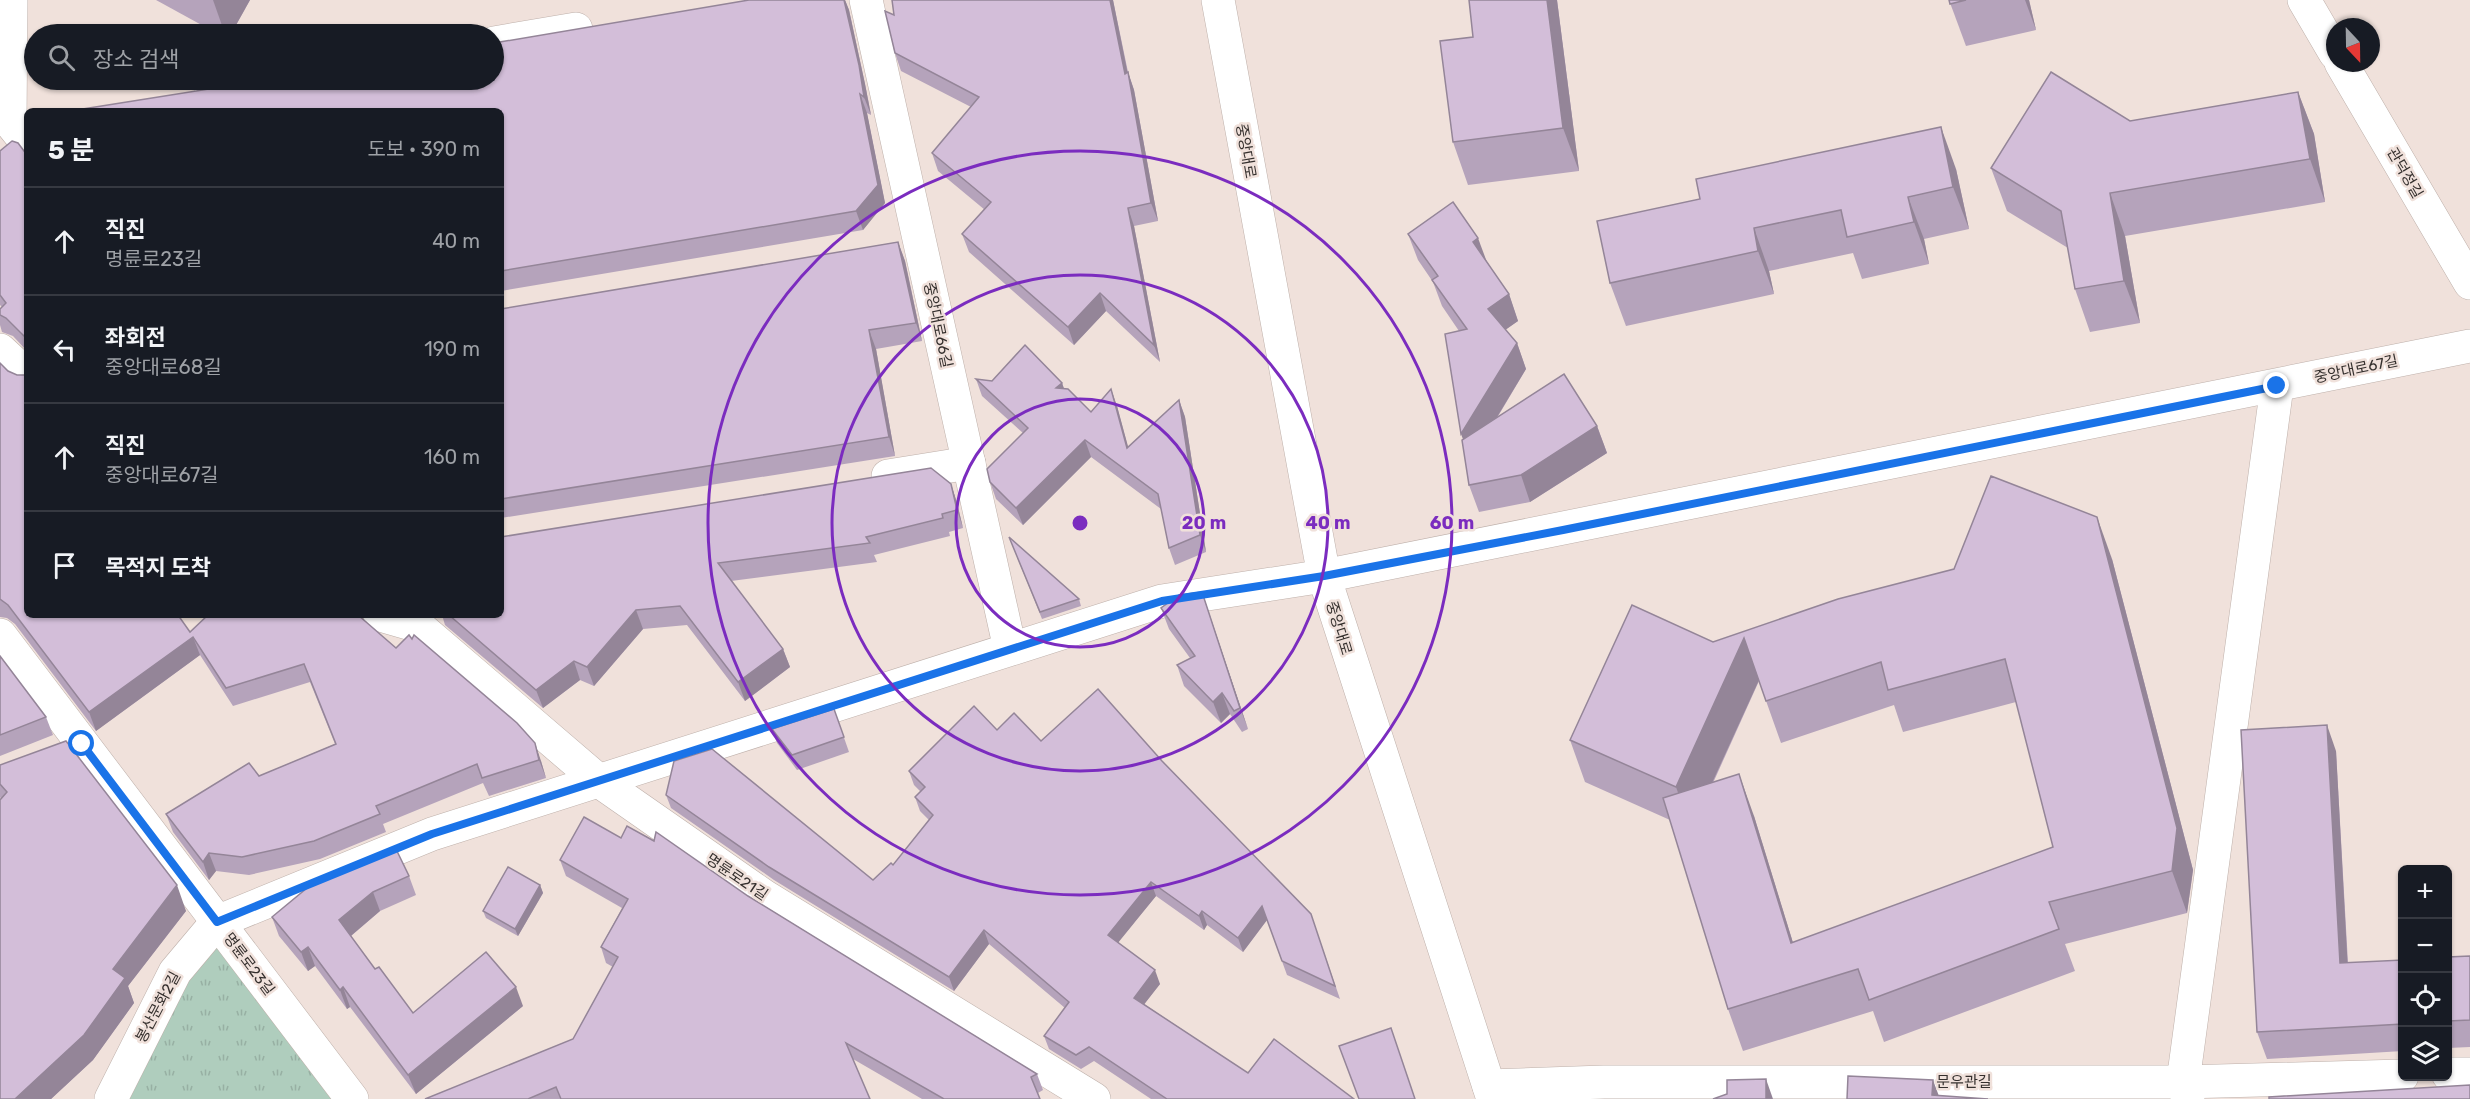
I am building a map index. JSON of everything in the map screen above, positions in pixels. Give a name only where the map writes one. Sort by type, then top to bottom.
[{"type":"street","points":[[11,0],[16,127]]},
{"type":"street","name":"중앙대로66길","points":[[866,0],[1010,649]]},
{"type":"street","name":"중앙대로","points":[[1218,0],[1324,576],[1491,1093]]},
{"type":"street","points":[[2304,0],[2326,38]]},
{"type":"street","points":[[504,40],[611,23]]},
{"type":"street","name":"관덕정길","points":[[2346,72],[2470,283]]},
{"type":"street","points":[[178,94],[204,90]]},
{"type":"street","points":[[885,245],[920,239]]},
{"type":"street","name":"중앙대로67길","points":[[217,922],[432,834],[1162,601],[1324,576],[2470,346]]},
{"type":"street","points":[[0,350],[24,372]]},
{"type":"street","points":[[2185,1091],[2277,386]]},
{"type":"street","points":[[864,480],[969,463]]},
{"type":"street","points":[[396,618],[413,621]]},
{"type":"street","name":"명륜로21길","points":[[413,621],[599,781],[764,896],[1094,1099]]},
{"type":"street","name":"명륜로23길","points":[[0,635],[352,1099]]},
{"type":"street","points":[[51,756],[82,744]]},
{"type":"street","name":"봉산문화2길","points":[[111,1099],[175,972],[217,922]]},
{"type":"street","points":[[2452,1074],[2470,1074]]},
{"type":"street","name":"문우관길","points":[[1491,1093],[1604,1082],[2185,1091],[2398,1076]]},
{"type":"green space","points":[[217,922],[352,1099],[111,1099]]},
{"type":"building","points":[[749,0],[844,0],[859,65],[864,97],[860,94],[878,185],[856,211],[504,270],[504,108],[89,108],[203,90],[504,90],[504,41]]},
{"type":"building","points":[[892,0],[1110,0],[1125,74],[1128,72],[1151,203],[1128,208],[1154,345],[1100,293],[1068,327],[962,234],[991,202],[932,153],[979,97],[895,53],[885,11],[894,15]]},
{"type":"building","points":[[1469,0],[1547,0],[1563,128],[1453,142],[1440,41],[1473,37]]},
{"type":"building","points":[[1949,0],[1966,0],[1950,4]]},
{"type":"building","points":[[2051,72],[2130,121],[2298,92],[2310,159],[2110,193],[2124,281],[2075,289],[2061,211],[1991,168]]},
{"type":"building","points":[[1941,127],[1953,187],[1908,197],[1914,222],[1847,237],[1841,210],[1754,228],[1758,251],[1610,283],[1597,221],[1700,199],[1696,179]]},
{"type":"building","points":[[12,141],[18,143],[24,151],[24,336],[0,315],[0,309],[6,303],[0,295],[0,151]]},
{"type":"building","points":[[1453,202],[1478,238],[1473,242],[1509,294],[1488,309],[1517,343],[1461,434],[1445,334],[1467,329],[1432,280],[1438,276],[1408,234]]},
{"type":"building","points":[[898,242],[916,323],[869,330],[889,437],[504,499],[504,308]]},
{"type":"building","points":[[1025,345],[1062,383],[1056,388],[1068,389],[1091,412],[1111,389],[1127,448],[1179,400],[1200,535],[1169,548],[1158,494],[1085,440],[1016,508],[990,482],[987,469],[1028,428],[976,379],[992,381]]},
{"type":"building","points":[[0,363],[8,371],[24,375],[24,618],[180,618],[190,632],[205,618],[361,618],[396,648],[409,635],[412,639],[414,635],[517,723],[535,743],[539,760],[482,778],[477,764],[376,806],[380,814],[314,841],[242,857],[209,853],[203,862],[166,814],[249,763],[259,776],[336,744],[304,664],[226,688],[193,637],[89,712],[8,605],[0,599]]},
{"type":"building","points":[[1564,374],[1597,426],[1521,475],[1469,485],[1462,440]]},
{"type":"building","points":[[931,468],[951,484],[957,510],[942,514],[943,518],[866,537],[870,543],[718,563],[783,649],[738,682],[680,606],[636,610],[587,667],[574,661],[536,690],[452,618],[504,618],[504,537]]},
{"type":"building","points":[[1991,476],[2097,517],[2177,828],[2172,871],[2049,902],[2059,929],[1869,1000],[1858,969],[1728,1009],[1663,798],[1739,774],[1791,943],[2053,847],[2005,659],[1888,690],[1881,662],[1766,701],[1744,638],[1676,787],[1570,740],[1632,605],[1713,642],[1838,599],[1954,569]]},
{"type":"building","points":[[1009,537],[1079,599],[1040,612]]},
{"type":"building","points":[[1202,592],[1240,708],[1234,711],[1222,693],[1213,702],[1177,665],[1195,656],[1161,608],[1179,595]]},
{"type":"building","points":[[0,656],[46,717],[0,735]]},
{"type":"building","points":[[1098,689],[1162,761],[1311,914],[1335,986],[1282,961],[1262,906],[1238,938],[1202,911],[1199,916],[1151,882],[1108,935],[1155,970],[1134,998],[1248,1073],[1274,1039],[1354,1099],[1167,1099],[1089,1047],[1076,1055],[1044,1036],[1069,1002],[984,930],[949,977],[769,867],[666,795],[674,761],[712,749],[873,880],[891,863],[893,865],[933,815],[915,797],[925,787],[909,771],[974,706],[997,730],[1014,713],[1041,741]]},
{"type":"building","points":[[834,709],[844,737],[792,755],[772,729]]},
{"type":"building","points":[[2327,725],[2340,963],[2398,960],[2398,1024],[2257,1032],[2241,730]]},
{"type":"building","points":[[66,741],[177,885],[113,969],[125,978],[84,1035],[15,1099],[0,1099],[0,800],[7,792],[0,784],[0,765]]},
{"type":"building","points":[[584,817],[621,838],[627,826],[654,841],[656,832],[748,896],[1037,1074],[1031,1077],[1040,1099],[944,1099],[846,1043],[870,1099],[561,1099],[556,1087],[528,1099],[425,1099],[573,1039],[618,957],[601,947],[628,899],[560,860]]},
{"type":"building","points":[[395,847],[409,876],[373,892],[339,920],[375,969],[379,967],[413,1013],[486,952],[516,987],[408,1075],[343,987],[340,990],[308,947],[301,952],[272,917],[318,879]]},
{"type":"building","points":[[508,867],[540,885],[515,929],[483,911]]},
{"type":"building","points":[[2470,956],[2470,1020],[2452,1021],[2452,957]]},
{"type":"building","points":[[1391,1028],[1415,1099],[1359,1099],[1339,1046]]},
{"type":"building","points":[[1848,1076],[1933,1080],[1932,1095],[1988,1099],[1847,1099]]},
{"type":"building","points":[[1766,1079],[1766,1099],[1713,1099],[1727,1094],[1727,1080]]},
{"type":"building","points":[[2470,1085],[2470,1099],[2269,1099],[2269,1097]]},
{"type":"route","points":[[82,744],[217,922],[432,834],[1162,601],[1324,576],[1563,530],[2277,386]]}]
